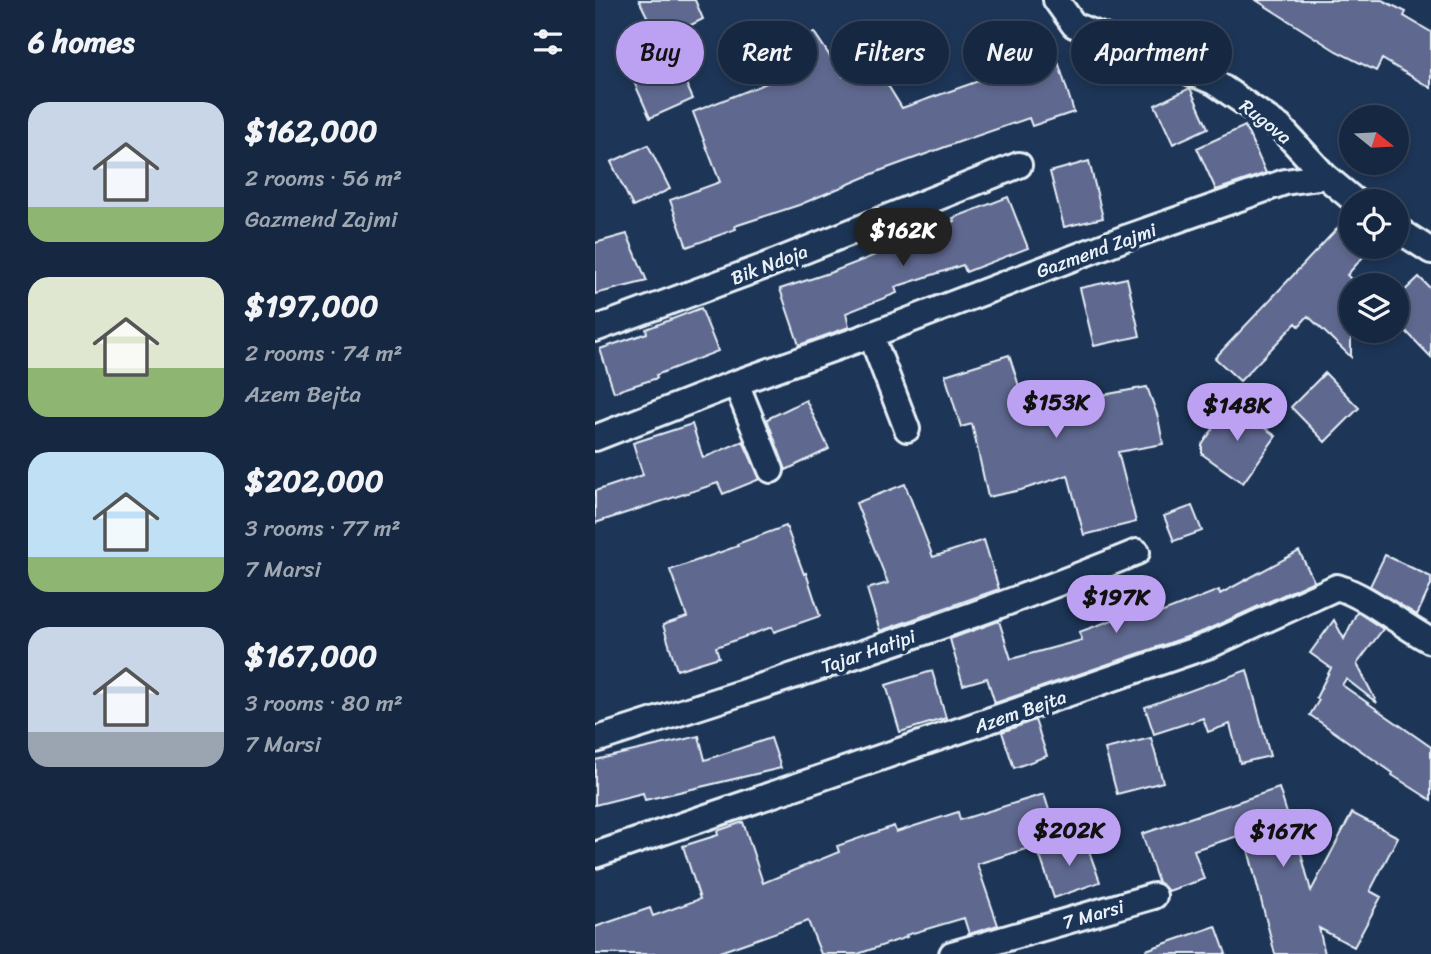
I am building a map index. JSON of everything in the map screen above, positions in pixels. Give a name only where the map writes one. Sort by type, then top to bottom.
[{"type":"street","name":"Rugova","points":[[1056,0],[1074,25],[1214,82],[1280,127],[1341,189]]},
{"type":"street","name":"Bik Ndoja","points":[[595,329],[763,267],[1019,165]]},
{"type":"street","name":"Gazmend Zajmi","points":[[595,438],[1128,237],[1285,182],[1325,176]]},
{"type":"street","points":[[1409,237],[1431,251]]},
{"type":"street","points":[[871,335],[907,429]]},
{"type":"street","points":[[736,383],[771,470]]},
{"type":"street","name":"Tajar Hatipi","points":[[595,740],[834,663],[1047,589],[1137,552]]},
{"type":"street","name":"Azem Bejta","points":[[595,855],[1210,645],[1337,587],[1356,593],[1431,641]]},
{"type":"street","name":"7 Marsi","points":[[952,954],[1154,896]]},
{"type":"building","points":[[639,0],[695,0],[703,19],[699,21],[649,21]]},
{"type":"building","points":[[1256,0],[1382,0],[1406,12],[1404,16],[1431,32],[1431,88],[1382,59],[1376,71],[1336,51]]},
{"type":"building","points":[[817,37],[831,58],[831,84],[887,84],[902,108],[970,84],[1057,84],[1057,58],[1074,112],[1032,126],[1029,118],[959,142],[882,170],[799,205],[735,226],[736,229],[687,247],[670,200],[720,182],[693,112],[764,84],[817,84]]},
{"type":"building","points":[[635,84],[686,84],[693,99],[650,118]]},
{"type":"building","points":[[1190,88],[1208,128],[1173,144],[1155,105]]},
{"type":"building","points":[[1245,126],[1266,173],[1216,190],[1197,148]]},
{"type":"building","points":[[648,145],[670,189],[633,207],[611,162]]},
{"type":"building","points":[[1089,161],[1103,218],[1064,227],[1050,172]]},
{"type":"building","points":[[1008,197],[1028,248],[966,272],[963,265],[895,287],[897,293],[846,313],[849,327],[799,345],[780,289],[896,247],[894,240],[954,221],[953,218]]},
{"type":"building","points":[[1339,227],[1339,259],[1361,259],[1349,273],[1339,273],[1339,343],[1351,343],[1351,357],[1308,316],[1299,326],[1296,323],[1240,381],[1215,358]]},
{"type":"building","points":[[627,234],[647,281],[595,294],[595,243]]},
{"type":"building","points":[[1419,277],[1431,289],[1431,357],[1409,334],[1409,287]]},
{"type":"building","points":[[1127,278],[1140,336],[1094,346],[1080,288]]},
{"type":"building","points":[[701,308],[718,351],[656,375],[657,378],[614,392],[600,349],[647,333],[646,329]]},
{"type":"building","points":[[1009,355],[1029,417],[1081,399],[1147,387],[1158,417],[1163,444],[1118,452],[1136,522],[1084,535],[1068,475],[988,497],[972,424],[961,427],[945,375]]},
{"type":"building","points":[[1325,373],[1359,408],[1325,442],[1291,407]]},
{"type":"building","points":[[806,400],[829,449],[786,470],[767,419]]},
{"type":"building","points":[[1230,404],[1276,436],[1243,483],[1202,454],[1202,445]]},
{"type":"building","points":[[692,424],[703,458],[743,441],[760,479],[723,494],[718,483],[595,523],[595,491],[643,475],[633,443]]},
{"type":"building","points":[[905,484],[933,557],[984,540],[999,589],[880,631],[867,589],[888,583],[856,503]]},
{"type":"building","points":[[1192,506],[1202,531],[1174,541],[1164,516]]},
{"type":"building","points":[[786,526],[820,616],[774,632],[772,627],[716,647],[719,657],[677,670],[663,625],[687,617],[670,570]]},
{"type":"building","points":[[1299,551],[1314,581],[1204,631],[995,703],[987,678],[963,685],[950,639],[999,621],[1011,659],[1082,640],[1079,632],[1145,608],[1148,618],[1219,590],[1220,594]]},
{"type":"building","points":[[1385,555],[1431,577],[1431,585],[1417,615],[1370,586]]},
{"type":"building","points":[[1357,612],[1383,629],[1357,664],[1377,703],[1346,679],[1342,685],[1431,747],[1431,800],[1310,715],[1331,668],[1310,653],[1334,620],[1344,639]]},
{"type":"building","points":[[1247,670],[1270,756],[1240,763],[1230,724],[1208,732],[1203,718],[1154,734],[1145,707]]},
{"type":"building","points":[[932,671],[946,718],[900,732],[886,685]]},
{"type":"building","points":[[1035,720],[1047,756],[1014,768],[1002,732]]},
{"type":"building","points":[[699,736],[705,760],[771,738],[781,768],[645,800],[643,793],[595,805],[595,760]]},
{"type":"building","points":[[1151,738],[1163,782],[1117,794],[1105,749]]},
{"type":"building","points":[[1279,788],[1291,826],[1294,826],[1311,891],[1352,813],[1398,837],[1370,891],[1381,897],[1354,947],[1319,928],[1325,954],[1275,954],[1244,834],[1194,850],[1204,879],[1168,891],[1158,882],[1142,834]]},
{"type":"building","points":[[1044,794],[1058,839],[977,864],[998,925],[969,934],[964,918],[906,935],[907,937],[858,954],[821,954],[808,921],[714,954],[595,954],[595,927],[650,908],[653,916],[700,899],[683,846],[718,835],[717,831],[743,822],[763,883],[839,852],[837,846],[894,826],[896,832],[958,812],[960,820]]},
{"type":"building","points":[[1084,837],[1100,882],[1054,898],[1039,853]]},
{"type":"building","points":[[1216,926],[1226,954],[1147,954],[1146,950]]}]
